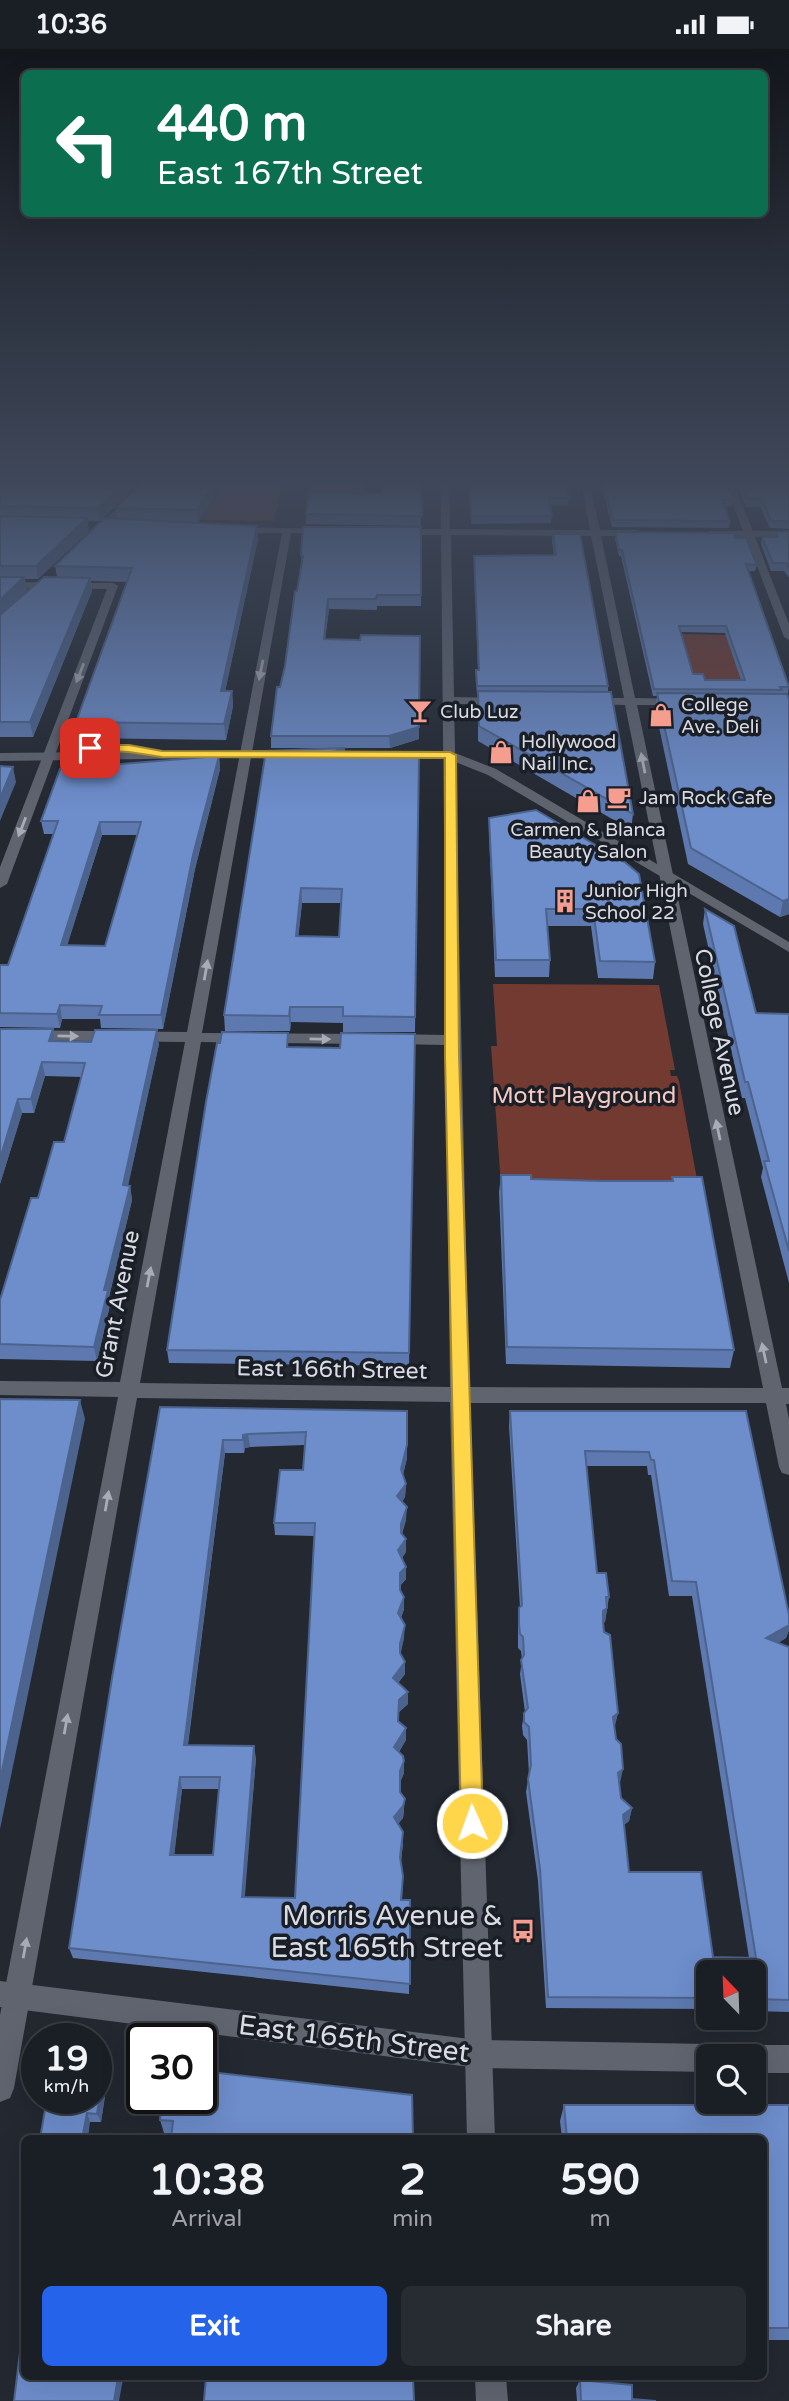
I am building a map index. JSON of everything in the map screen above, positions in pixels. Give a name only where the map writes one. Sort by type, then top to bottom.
[{"type":"street","points":[[0,884],[111,592]]},
{"type":"street","name":"Grant Avenue","points":[[0,2088],[8,1995],[127,1390],[276,592]]},
{"type":"street","points":[[447,592],[459,1395],[481,2135]]},
{"type":"street","name":"College Avenue","points":[[608,592],[664,875],[781,1396],[789,1467]]},
{"type":"street","points":[[771,592],[789,637]]},
{"type":"street","points":[[448,700],[506,701]]},
{"type":"street","points":[[571,701],[699,702]]},
{"type":"street","points":[[0,747],[48,758]]},
{"type":"street","points":[[0,769],[48,758],[129,748],[162,754],[450,755],[492,772],[789,948]]},
{"type":"street","points":[[0,757],[127,762],[162,754]]},
{"type":"street","points":[[0,1035],[452,1040]]},
{"type":"street","name":"East 166th Street","points":[[0,1388],[459,1395],[781,1396]]},
{"type":"street","name":"East 165th Street","points":[[8,1995],[478,2054],[696,2058]]},
{"type":"street","points":[[766,2059],[789,2059]]},
{"type":"street","points":[[491,2380],[492,2401]]},
{"type":"green space","points":[[678,634],[726,635],[742,681],[691,681]]},
{"type":"green space","name":"Mott Playground","points":[[493,984],[659,985],[675,1070],[670,1070],[671,1076],[677,1076],[679,1081],[699,1190],[501,1186],[491,1046],[497,1046]]},
{"type":"building","points":[[0,592],[9,592],[0,600]]},
{"type":"building","points":[[27,592],[84,592],[30,722],[0,722],[0,615]]},
{"type":"building","points":[[123,592],[243,592],[221,691],[232,691],[224,724],[76,722]]},
{"type":"building","points":[[295,592],[421,592],[421,595],[377,595],[376,599],[328,599],[324,639],[360,640],[361,635],[420,636],[419,727],[389,736],[271,736],[277,687],[280,687]]},
{"type":"building","points":[[476,592],[591,592],[608,686],[477,686],[476,670],[479,670]]},
{"type":"building","points":[[632,592],[756,592],[789,687],[780,687],[782,690],[654,689]],"holes":[[[679,626],[726,626],[745,680],[705,680],[703,674],[693,674]]]},
{"type":"building","points":[[478,691],[611,692],[633,814],[479,726]]},
{"type":"building","points":[[657,693],[787,694],[789,899],[783,901],[691,848]]},
{"type":"building","points":[[345,748],[321,756],[419,757],[415,1017],[343,1016],[343,1007],[290,1007],[289,1016],[224,1015],[266,751]],"holes":[[[301,888],[342,889],[339,937],[296,936]]]},
{"type":"building","points":[[219,756],[193,855],[161,1015],[99,1015],[102,1006],[60,1005],[57,1014],[0,1013],[0,965],[8,965],[58,821],[41,821],[60,769]],"holes":[[[100,822],[141,822],[105,946],[61,945]]]},
{"type":"building","points":[[0,766],[13,767],[0,798]]},
{"type":"building","name":"Junior High School 22","points":[[536,810],[626,863],[639,874],[655,962],[600,961],[593,909],[546,909],[550,960],[496,960],[489,818]]},
{"type":"building","points":[[705,909],[734,926],[756,1013],[789,1014],[789,1251],[764,1161],[769,1161],[748,1082],[745,1082]]},
{"type":"building","points":[[0,1029],[53,1029],[49,1041],[91,1042],[95,1030],[157,1030],[123,1185],[130,1186],[104,1290],[108,1290],[94,1347],[0,1344],[0,1300],[31,1198],[38,1198],[54,1142],[64,1142],[85,1063],[42,1062],[31,1099],[18,1099],[0,1159]]},
{"type":"building","points":[[222,1032],[288,1033],[287,1047],[340,1048],[341,1033],[415,1034],[409,1353],[167,1350],[206,1102],[217,1043],[220,1043]]},
{"type":"building","points":[[501,1175],[531,1175],[531,1179],[602,1181],[673,1181],[672,1177],[702,1177],[734,1350],[507,1347]]},
{"type":"building","points":[[0,1399],[80,1400],[0,1780]]},
{"type":"building","points":[[160,1407],[407,1411],[407,1445],[401,1469],[406,1484],[397,1496],[407,1507],[401,1524],[401,1533],[406,1539],[398,1550],[406,1567],[400,1573],[400,1590],[404,1597],[398,1613],[405,1625],[400,1653],[405,1662],[393,1678],[408,1692],[399,1700],[398,1721],[406,1728],[394,1747],[403,1756],[400,1792],[405,1799],[394,1817],[403,1832],[400,1857],[403,1876],[401,1900],[410,1900],[410,1984],[69,1948],[112,1678]],"holes":[[[306,1432],[303,1470],[280,1470],[274,1523],[315,1523],[295,1898],[242,1897],[254,1746],[184,1745],[223,1440],[243,1440],[243,1435],[248,1434]],[[180,1777],[220,1777],[213,1855],[170,1855]]]},
{"type":"building","points":[[510,1411],[746,1411],[789,1615],[789,1625],[766,1638],[789,1647],[789,2000],[766,1999],[766,1960],[696,1960],[696,1998],[548,1997],[540,1869],[528,1779],[531,1765],[529,1727],[524,1722],[524,1713],[528,1708],[521,1660],[524,1655],[519,1608],[522,1605]],"holes":[[[585,1451],[649,1452],[651,1460],[654,1460],[672,1581],[696,1582],[756,1958],[713,1957],[701,1872],[629,1872],[623,1815],[632,1808],[621,1798],[618,1773],[623,1769],[621,1744],[616,1739],[613,1717],[618,1713],[610,1635],[604,1632],[603,1622],[603,1611],[607,1608],[606,1597],[609,1597],[606,1573],[597,1573]]]},
{"type":"building","points":[[217,2073],[412,2095],[413,2135],[171,2135],[173,2121],[160,2120],[161,2114],[217,2114]]},
{"type":"building","points":[[564,2105],[696,2105],[696,2114],[766,2114],[766,2105],[789,2105],[789,2328],[767,2328],[767,2135],[567,2135]]},
{"type":"building","points":[[44,2114],[87,2114],[83,2135],[41,2135]]},
{"type":"building","points":[[21,2344],[21,2380],[118,2380],[114,2401],[14,2401]]},
{"type":"building","points":[[206,2380],[413,2380],[414,2401],[204,2401]]},
{"type":"building","points":[[580,2380],[632,2385],[632,2399],[656,2401],[581,2401]]},
{"type":"place","name":"Club Luz","points":[[420,711]]},
{"type":"place","name":"College Ave. Deli","points":[[661,715]]},
{"type":"place","name":"Hollywood Nail Inc.","points":[[501,752]]},
{"type":"place","name":"Jam Rock Cafe","points":[[619,797]]},
{"type":"place","name":"Carmen & Blanca Beauty Salon","points":[[588,801]]},
{"type":"place","name":"Junior High School 22","points":[[565,901]]},
{"type":"place","name":"Morris Avenue & East 165th Street","points":[[523,1931]]},
{"type":"route","points":[[90,748],[129,748],[162,754],[450,755],[458,1370],[472,1823]]}]
